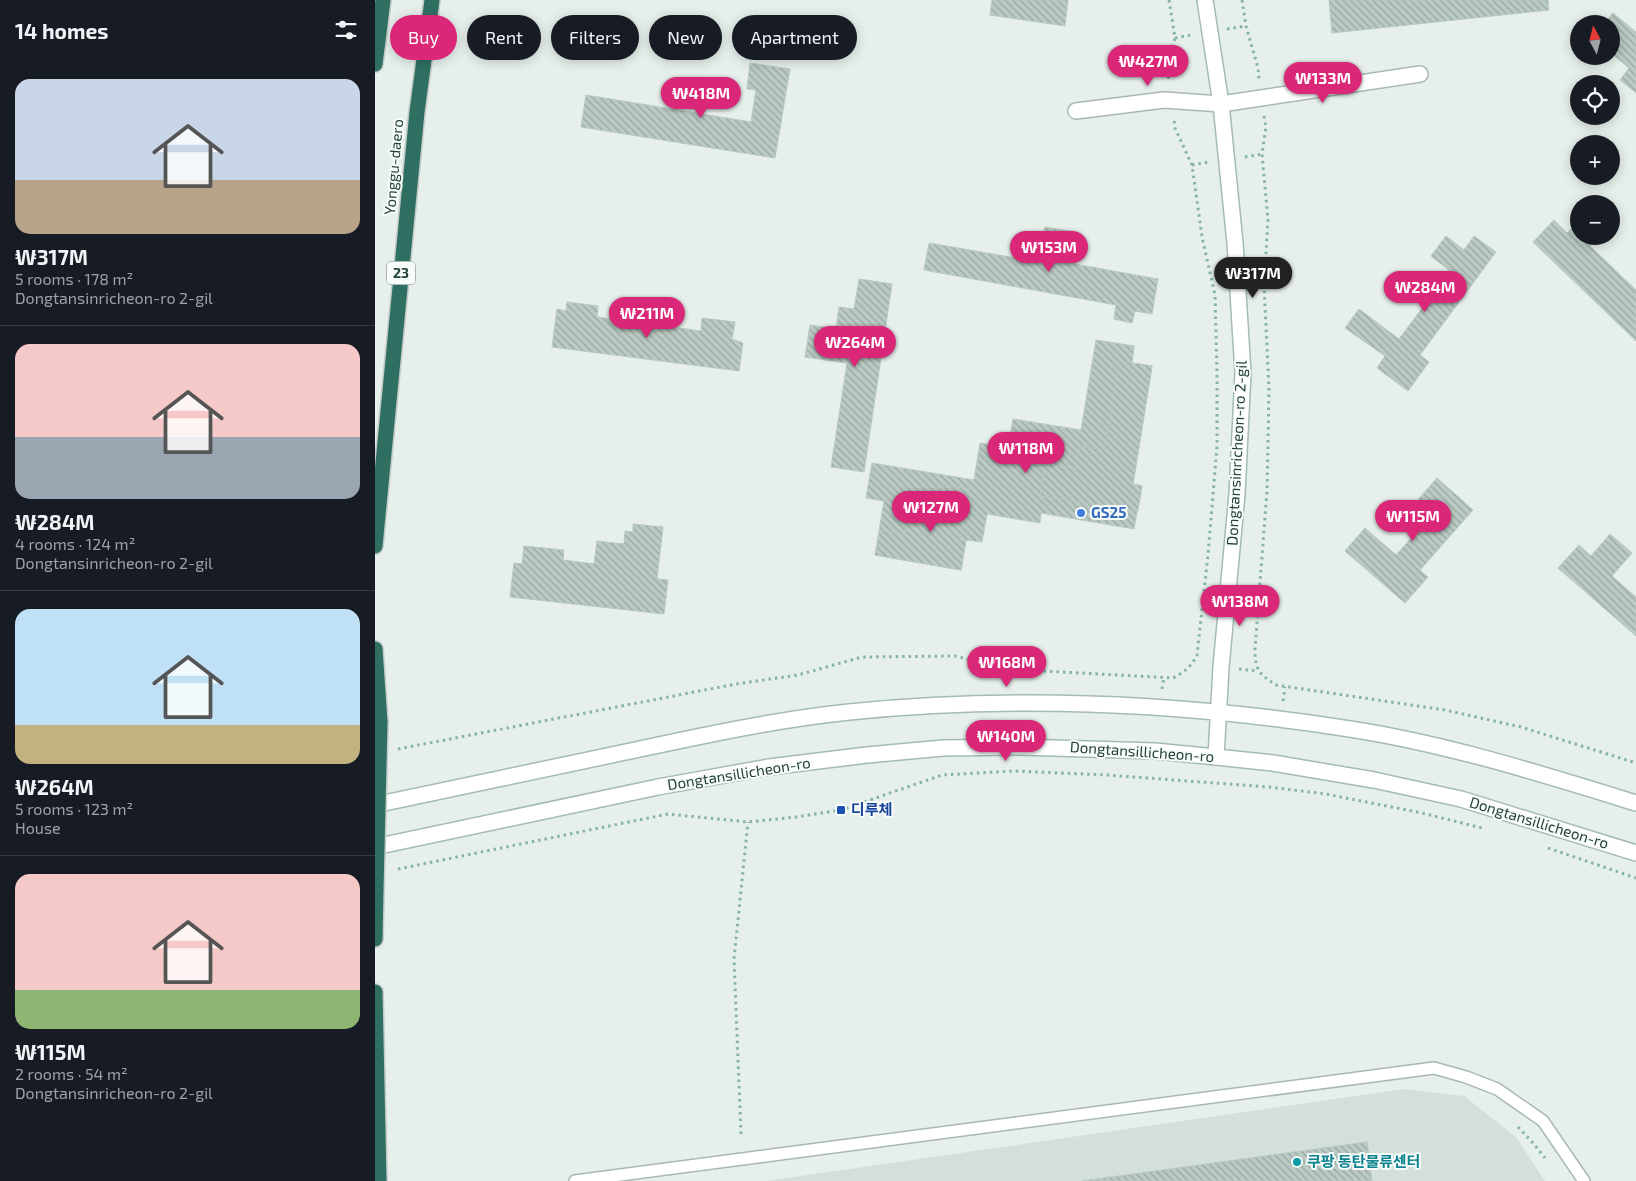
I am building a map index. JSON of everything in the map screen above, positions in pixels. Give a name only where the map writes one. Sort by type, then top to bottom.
[{"type":"highway","points":[[375,64],[383,0]]},
{"type":"highway","name":"Yonggu-daero","points":[[375,546],[417,112],[432,0]]},
{"type":"highway","points":[[375,649],[380,722],[375,940]]},
{"type":"highway","points":[[375,992],[379,1181]]},
{"type":"main road","name":"Dongtansinricheon-ro 2-gil","points":[[1205,0],[1221,104],[1235,243],[1243,373],[1237,494],[1221,667],[1216,757]]},
{"type":"main road","points":[[1077,111],[1165,100],[1221,104],[1420,74]]},
{"type":"main road","points":[[375,805],[773,722],[847,712],[924,705],[996,702],[1078,703],[1219,712],[1351,729],[1418,742],[1548,776],[1636,803]]},
{"type":"main road","name":"Dongtansillicheon-ro","points":[[375,847],[719,775],[769,767],[943,748],[1019,747],[1137,750],[1216,757],[1273,763],[1374,780],[1461,799],[1636,853]]},
{"type":"lane","points":[[575,1181],[1434,1068],[1466,1076],[1497,1089],[1543,1121],[1584,1181]]},
{"type":"path","points":[[1167,66],[1175,38],[1169,0]]},
{"type":"path","points":[[1242,0],[1245,26],[1258,68]]},
{"type":"path","points":[[1265,127],[1262,154],[1268,220],[1264,284],[1269,398],[1267,491],[1255,650],[1255,661],[1258,671],[1276,685],[1445,710],[1521,727],[1636,763]]},
{"type":"path","points":[[395,750],[736,684],[798,675],[862,657],[955,656],[1006,668],[1173,678],[1182,673],[1193,664],[1197,654],[1217,446],[1217,372],[1215,295],[1202,237],[1192,165],[1175,128]]},
{"type":"path","points":[[398,869],[668,814],[748,822],[796,817],[841,810],[943,774],[1014,771],[1107,774],[1279,788],[1326,794],[1403,809],[1483,828]]},
{"type":"path","points":[[741,1134],[734,959],[748,822]]},
{"type":"path","points":[[1546,848],[1636,878]]},
{"type":"path","points":[[1516,1125],[1533,1143],[1550,1166]]},
{"type":"shaded area","points":[[1404,1089],[1464,1096],[1516,1137],[1545,1181],[766,1181]]},
{"type":"building","points":[[992,0],[1068,0],[1065,26],[990,15]]},
{"type":"building","points":[[1329,0],[1548,0],[1549,10],[1332,33]]},
{"type":"building","points":[[1620,19],[1636,32],[1636,93],[1620,80],[1629,68],[1620,60]]},
{"type":"building","points":[[750,63],[790,69],[775,158],[581,127],[586,95],[751,122],[756,90],[747,89]]},
{"type":"building","points":[[1554,220],[1567,233],[1570,230],[1570,245],[1591,245],[1636,290],[1636,341],[1533,242]]},
{"type":"building","points":[[1045,227],[1075,232],[1069,263],[1158,279],[1152,314],[1135,311],[1132,323],[1114,319],[1116,305],[924,270],[929,243],[1016,258],[1020,239],[1042,243]]},
{"type":"building","points":[[1446,236],[1464,250],[1474,236],[1496,252],[1420,355],[1429,362],[1408,391],[1377,368],[1385,356],[1345,328],[1359,309],[1399,339],[1450,271],[1431,256]]},
{"type":"building","points":[[859,279],[892,284],[864,472],[831,467],[847,363],[805,357],[810,325],[836,329],[839,307],[854,309]]},
{"type":"building","points":[[567,302],[598,306],[597,317],[701,331],[702,318],[735,322],[732,339],[743,343],[739,371],[552,347],[557,309],[566,311]]},
{"type":"building","points":[[1096,340],[1134,346],[1132,363],[1152,366],[1133,484],[1142,486],[1134,529],[1041,513],[1040,523],[987,514],[982,542],[966,540],[961,570],[875,555],[884,501],[866,498],[872,463],[974,480],[980,443],[1008,448],[1013,419],[1081,430]]},
{"type":"building","points":[[1119,361],[1152,366],[1133,484],[1142,486],[1138,511],[1040,496],[1045,464],[1076,468],[1080,446],[1105,450]]},
{"type":"building","points":[[1437,478],[1473,510],[1420,570],[1428,577],[1405,603],[1345,551],[1365,528],[1396,555],[1423,525],[1407,512]]},
{"type":"building","points":[[938,484],[969,489],[960,541],[966,540],[961,570],[875,555],[880,530],[905,535],[909,510],[933,514]]},
{"type":"building","points":[[633,524],[663,527],[657,579],[668,580],[664,614],[510,597],[514,563],[522,564],[524,546],[564,550],[563,560],[594,564],[597,541],[624,544],[625,531],[633,532]]},
{"type":"building","points":[[1610,534],[1632,553],[1612,576],[1636,597],[1636,636],[1558,568],[1579,545],[1591,556]]},
{"type":"building","name":"쿠팡 동탄물류센터","points":[[1367,1142],[1372,1181],[1082,1181]]},
{"type":"place","name":"GS25","points":[[1081,513]]},
{"type":"place","name":"디루체","points":[[841,810]]},
{"type":"place","name":"쿠팡 동탄물류센터","points":[[1297,1162]]}]
